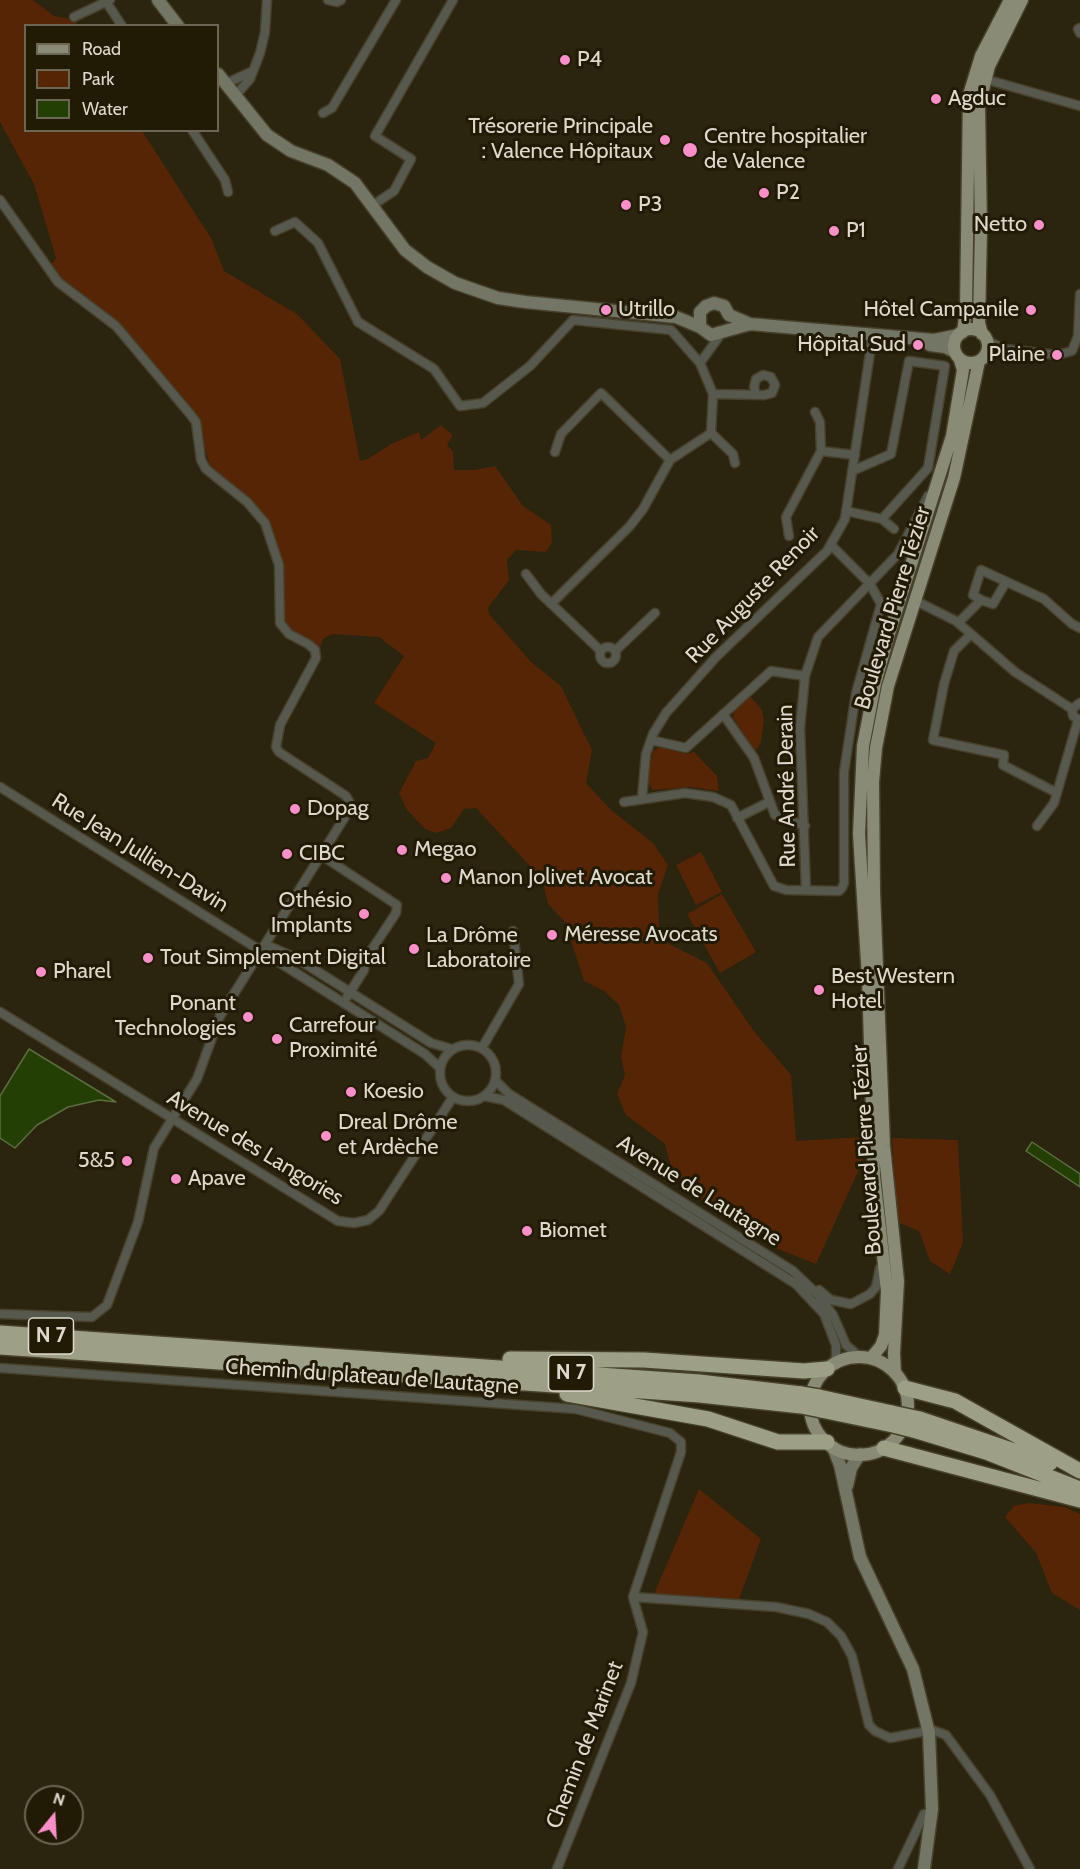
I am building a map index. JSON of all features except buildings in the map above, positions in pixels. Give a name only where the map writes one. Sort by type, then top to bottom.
[{"type":"highway","name":"N 7","points":[[0,1333],[699,1382],[820,1403],[990,1441],[1080,1476]]},
{"type":"highway","name":"N 7","points":[[0,1347],[801,1400]]},
{"type":"highway","points":[[340,1357],[644,1360],[804,1371],[830,1367]]},
{"type":"highway","points":[[454,1377],[699,1417],[767,1440],[827,1442]]},
{"type":"highway","points":[[905,1388],[955,1401],[1080,1470]]},
{"type":"highway","name":"N 7","points":[[919,1425],[1080,1490]]},
{"type":"highway","points":[[884,1448],[1080,1500]]},
{"type":"main road","points":[[158,0],[176,24]]},
{"type":"main road","points":[[221,79],[267,135],[291,151],[341,172],[355,183],[405,250],[455,284],[498,298],[676,317],[700,312],[706,306],[714,303],[724,306],[729,315],[750,324],[789,328],[811,327],[936,346],[958,356],[966,363],[982,358],[984,337],[979,323],[981,229],[978,115],[984,78],[1019,1]]},
{"type":"main road","points":[[958,356],[954,346],[961,334],[966,310],[967,119],[970,88],[981,56],[1019,1]]},
{"type":"main road","points":[[700,312],[703,330]]},
{"type":"main road","points":[[724,331],[729,315]]},
{"type":"main road","points":[[676,317],[703,330],[724,331],[750,324]]},
{"type":"main road","points":[[873,337],[934,340],[972,330],[984,337]]},
{"type":"main road","name":"Boulevard Pierre Tézier","points":[[865,1358],[883,1342],[887,1308],[885,1262],[878,1222],[874,1176],[868,978],[859,834],[863,746],[883,654],[942,476],[957,411],[963,370],[958,356]]},
{"type":"main road","name":"Boulevard Pierre Tézier","points":[[896,1373],[894,1353],[898,1281],[884,1155],[874,891],[873,782],[878,736],[888,686],[954,478],[982,358]]},
{"type":"main road","points":[[827,1442],[846,1453],[860,1454],[884,1448],[896,1438],[907,1418],[908,1403],[905,1388],[896,1373],[865,1358],[830,1367],[816,1384],[811,1402],[812,1418],[827,1442],[846,1490],[849,1518],[860,1557],[913,1669],[929,1733],[931,1813],[924,1869]]},
{"type":"main road","points":[[846,1490],[851,1468],[860,1454]]},
{"type":"street","points":[[235,96],[250,79],[263,45],[267,0]]},
{"type":"street","points":[[328,0],[337,3],[341,0]]},
{"type":"street","points":[[323,113],[332,108],[396,0]]},
{"type":"street","points":[[373,205],[394,191],[411,159],[375,136],[453,0]]},
{"type":"street","points":[[74,17],[108,1],[121,24]]},
{"type":"street","points":[[1080,28],[1080,33]]},
{"type":"street","points":[[221,79],[253,70]]},
{"type":"street","points":[[970,88],[977,80],[984,78],[1080,106]]},
{"type":"street","points":[[193,132],[225,180],[228,192]]},
{"type":"street","points":[[0,200],[58,282],[96,308],[116,326],[190,414],[196,422],[201,460],[206,470],[247,502],[265,524],[279,565],[280,623],[289,634],[315,650],[316,658],[280,725],[276,747],[279,752],[349,799],[348,812],[220,1016],[197,1079],[154,1148],[131,1246],[107,1305],[101,1312],[83,1317],[0,1314]]},
{"type":"street","points":[[275,231],[295,222],[318,243],[358,322],[434,369],[460,406],[483,403],[530,366],[573,320]]},
{"type":"street","points":[[984,337],[1006,349],[1057,355],[1072,351],[1078,336],[1080,294]]},
{"type":"street","points":[[565,306],[573,320]]},
{"type":"street","points":[[573,320],[671,330],[700,363],[713,394],[711,433],[733,454],[735,463]]},
{"type":"street","points":[[703,330],[709,344],[706,355]]},
{"type":"street","points":[[700,363],[724,331]]},
{"type":"street","name":"Rue Auguste Renoir","points":[[642,798],[646,754],[666,714],[716,657],[831,545],[846,511],[873,337]]},
{"type":"street","points":[[982,358],[1006,349]]},
{"type":"street","points":[[852,471],[891,454],[909,361],[945,366],[928,468],[882,519]]},
{"type":"street","points":[[555,452],[561,434],[601,393],[670,460]]},
{"type":"street","points":[[713,394],[756,394]]},
{"type":"street","points":[[789,536],[786,517],[821,451],[820,422],[815,412]]},
{"type":"street","points":[[551,604],[630,526],[670,460],[711,433]]},
{"type":"street","points":[[821,451],[855,454]]},
{"type":"street","name":"Rue André Derain","points":[[806,890],[800,728],[805,676],[818,637],[898,554],[942,476]]},
{"type":"street","points":[[846,511],[882,519],[894,529]]},
{"type":"street","points":[[624,802],[685,793],[713,797],[731,805],[774,886],[786,890],[839,891],[844,883],[844,772],[856,693],[881,604],[870,584],[831,545]]},
{"type":"street","points":[[1006,582],[993,604],[973,595],[981,570],[1044,599],[1072,624],[1080,628]]},
{"type":"street","points":[[526,574],[551,604],[601,651],[601,657],[605,662],[611,662],[616,658],[616,650],[655,613]]},
{"type":"street","points":[[914,600],[958,623],[1015,672],[1072,709],[1073,716],[1079,720],[1054,803],[1037,826]]},
{"type":"street","points":[[958,623],[981,600]]},
{"type":"street","points":[[971,634],[954,651],[944,684],[933,740],[1004,755],[1003,765],[1057,793]]},
{"type":"street","points":[[601,651],[605,647],[616,650]]},
{"type":"street","points":[[651,740],[686,748],[771,672],[805,676]]},
{"type":"street","points":[[1072,709],[1080,703]]},
{"type":"street","points":[[723,714],[754,758],[775,815],[805,826]]},
{"type":"street","name":"Rue Jean Jullien-Davin","points":[[0,787],[262,949]]},
{"type":"street","points":[[738,818],[770,802]]},
{"type":"street","points":[[321,855],[397,905],[396,913],[365,960],[364,970],[343,1002]]},
{"type":"street","points":[[482,1048],[519,984],[513,931]]},
{"type":"street","points":[[271,947],[296,958],[431,1044],[452,1049],[464,1045],[482,1048],[494,1062],[495,1080],[484,1096],[468,1101],[453,1097],[443,1087],[440,1068],[425,1054],[262,949],[271,947]]},
{"type":"street","name":"Avenue des Langories","points":[[0,1012],[323,1214],[338,1221],[354,1223],[368,1220],[383,1206],[453,1097]]},
{"type":"street","points":[[440,1068],[452,1049]]},
{"type":"street","name":"Avenue de Lautagne","points":[[495,1080],[509,1094],[793,1271],[818,1295],[833,1316],[846,1345],[865,1358]]},
{"type":"street","name":"Avenue de Lautagne","points":[[484,1096],[504,1100],[796,1284],[824,1314],[836,1345],[836,1357],[830,1367]]},
{"type":"street","points":[[793,1271],[808,1279],[831,1300],[851,1304],[861,1300],[870,1294],[879,1278],[878,1222]]},
{"type":"street","name":"Chemin du plateau de Lautagne","points":[[0,1368],[576,1409],[670,1433],[681,1442],[681,1452],[633,1597]]},
{"type":"street","points":[[633,1597],[776,1607],[809,1614],[827,1622],[852,1656],[869,1725],[875,1731],[890,1738],[929,1733],[932,1730],[946,1735],[982,1782],[1030,1869]]},
{"type":"street","name":"Chemin de Marinet","points":[[557,1869],[631,1683],[643,1632],[633,1597]]},
{"type":"street","points":[[898,1869],[924,1814],[931,1813]]},
{"type":"green space","points":[[0,0],[33,0],[54,16],[74,20],[77,24],[24,24],[24,132],[143,132],[211,238],[224,271],[297,314],[340,359],[360,461],[419,432],[421,440],[441,425],[453,435],[447,445],[453,452],[454,470],[475,470],[495,466],[523,506],[551,525],[552,542],[546,552],[516,550],[507,560],[509,580],[488,608],[489,614],[531,662],[561,686],[592,750],[586,783],[611,810],[653,843],[668,865],[658,895],[659,924],[667,943],[707,963],[753,1030],[791,1075],[796,1141],[865,1137],[862,1163],[816,1264],[778,1249],[687,1191],[672,1171],[665,1144],[626,1115],[617,1094],[625,1075],[621,1057],[626,1027],[619,1005],[604,991],[584,981],[565,922],[548,904],[542,879],[476,808],[464,809],[451,828],[436,833],[425,829],[407,810],[399,793],[416,761],[428,758],[436,743],[374,703],[404,656],[379,637],[332,634],[323,639],[320,648],[288,629],[282,612],[281,560],[272,530],[246,496],[212,472],[195,415],[113,318],[57,275],[51,265],[56,258],[34,184],[0,122]]},
{"type":"green space","points":[[750,696],[762,710],[764,721],[761,742],[755,752],[733,717],[734,711]]},
{"type":"green space","points":[[660,747],[687,754],[694,752],[717,776],[719,791],[690,787],[653,790],[647,781],[653,751]]},
{"type":"green space","points":[[701,852],[722,892],[696,905],[676,865]]},
{"type":"green space","points":[[722,894],[756,952],[720,973],[687,914]]},
{"type":"green space","points":[[892,1138],[958,1140],[963,1243],[950,1274],[930,1261],[919,1231],[897,1222]]},
{"type":"green space","points":[[699,1489],[761,1539],[738,1602],[654,1594]]},
{"type":"green space","points":[[1028,1503],[1065,1507],[1080,1514],[1080,1610],[1052,1593],[1036,1553],[1005,1517],[1014,1506]]},
{"type":"water","points":[[29,1049],[116,1102],[99,1100],[68,1107],[37,1125],[15,1148],[0,1138],[0,1096]]},
{"type":"water","points":[[1032,1142],[1080,1174],[1080,1187],[1026,1151]]},
{"type":"place","name":"P4","points":[[565,60]]},
{"type":"place","name":"Agduc","points":[[936,99]]},
{"type":"place","name":"Trésorerie Principale : Valence Hôpitaux","points":[[665,140]]},
{"type":"place","name":"Centre hospitalier de Valence","points":[[690,150]]},
{"type":"place","name":"P2","points":[[764,193]]},
{"type":"place","name":"P3","points":[[626,205]]},
{"type":"place","name":"Netto","points":[[1039,225]]},
{"type":"place","name":"P1","points":[[834,231]]},
{"type":"place","name":"Utrillo","points":[[606,310]]},
{"type":"place","name":"Hôtel Campanile","points":[[1031,310]]},
{"type":"place","name":"Hôpital Sud","points":[[918,345]]},
{"type":"place","name":"Plaine","points":[[1057,355]]},
{"type":"place","name":"Dopag","points":[[295,809]]},
{"type":"place","name":"Megao","points":[[402,850]]},
{"type":"place","name":"CIBC","points":[[287,854]]},
{"type":"place","name":"Manon Jolivet Avocat","points":[[446,878]]},
{"type":"place","name":"Othésio Implants","points":[[364,914]]},
{"type":"place","name":"Méresse Avocats","points":[[552,935]]},
{"type":"place","name":"La Drôme Laboratoire","points":[[414,949]]},
{"type":"place","name":"Tout Simplement Digital","points":[[148,958]]},
{"type":"place","name":"Pharel","points":[[41,972]]},
{"type":"place","name":"Best Western Hotel","points":[[819,990]]},
{"type":"place","name":"Ponant Technologies","points":[[248,1017]]},
{"type":"place","name":"Carrefour Proximité","points":[[277,1039]]},
{"type":"place","name":"Koesio","points":[[351,1092]]},
{"type":"place","name":"Dreal Drôme et Ardèche","points":[[326,1136]]},
{"type":"place","name":"5&5","points":[[127,1161]]},
{"type":"place","name":"Apave","points":[[176,1179]]},
{"type":"place","name":"Biomet","points":[[527,1231]]}]
